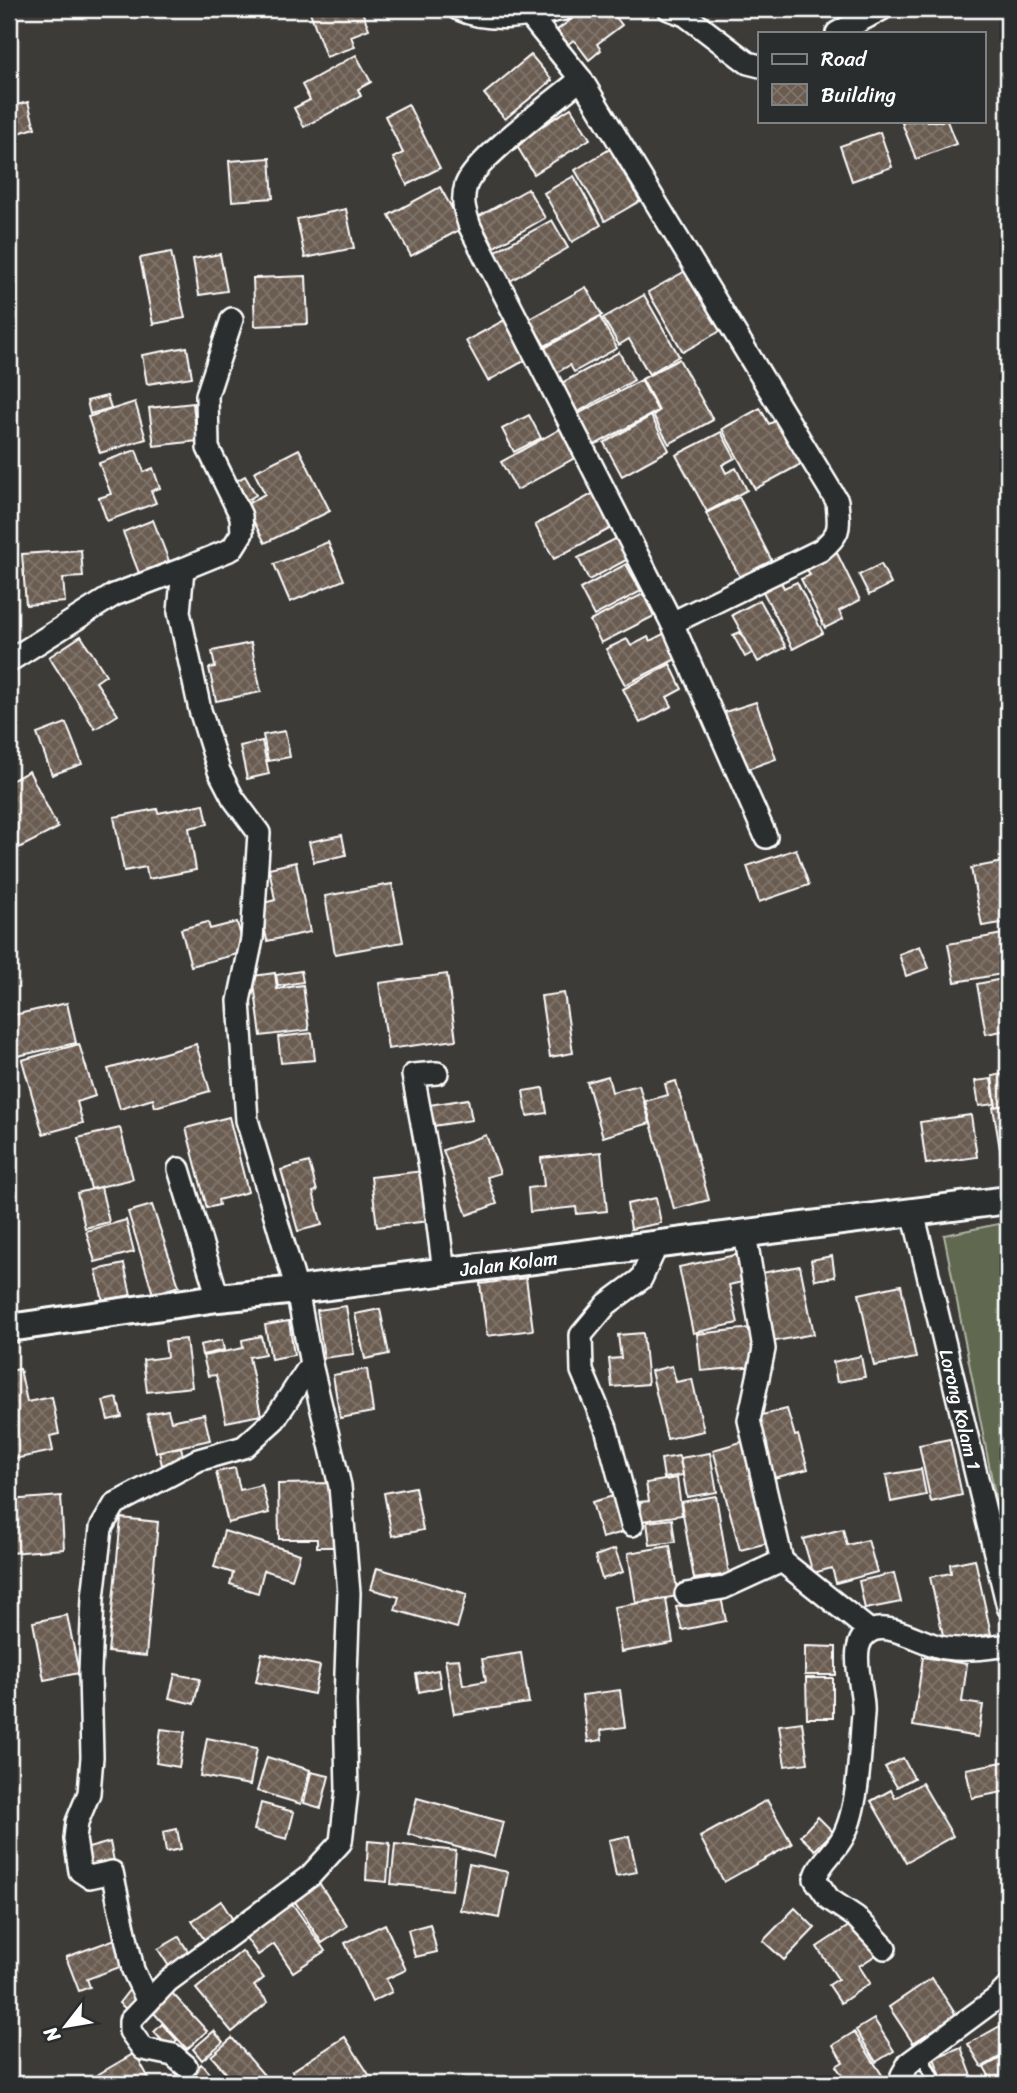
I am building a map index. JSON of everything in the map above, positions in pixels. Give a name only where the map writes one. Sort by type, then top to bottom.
[{"type":"street","points":[[458,9],[488,18],[530,16],[564,9]]},
{"type":"street","points":[[669,9],[685,15],[748,63],[758,66]]},
{"type":"street","points":[[848,25],[882,9]]},
{"type":"street","points":[[530,16],[581,79],[837,502],[839,524],[836,537],[821,550],[672,623]]},
{"type":"street","points":[[581,79],[486,158],[467,182],[463,204],[470,227],[672,623],[766,837]]},
{"type":"street","points":[[9,661],[114,595],[232,549],[242,533],[241,516],[208,448],[207,395],[232,319]]},
{"type":"street","points":[[183,569],[180,612],[200,710],[219,771],[233,799],[259,833],[252,940],[239,1001],[247,1120],[297,1290],[311,1364],[340,1486],[349,1593],[345,1701],[347,1790],[341,1842],[310,1876],[168,1982],[130,2021],[130,2031],[143,2049],[173,2055],[186,2066]]},
{"type":"street","points":[[437,1073],[413,1075],[432,1178],[444,1272]]},
{"type":"street","points":[[178,1169],[218,1298]]},
{"type":"street","name":"Jalan Kolam","points":[[9,1328],[218,1298],[1008,1200]]},
{"type":"street","name":"Lorong Kolam 1","points":[[913,1212],[1008,1606]]},
{"type":"street","points":[[745,1233],[764,1349],[749,1420],[782,1561],[870,1630]]},
{"type":"street","points":[[632,1525],[606,1428],[582,1371],[581,1335],[607,1304],[641,1279],[657,1245]]},
{"type":"street","points":[[148,2002],[133,1970],[112,1872],[89,1877],[80,1871],[75,1839],[77,1822],[89,1793],[92,1757],[90,1672],[93,1598],[101,1528],[115,1504],[198,1460],[244,1447],[275,1419],[311,1364]]},
{"type":"street","points":[[686,1594],[723,1588],[782,1561]]},
{"type":"street","points":[[886,1948],[856,1917],[830,1899],[815,1879],[818,1868],[844,1836],[853,1801],[864,1708],[857,1674],[859,1645],[870,1630],[884,1628],[940,1647],[968,1651],[1008,1645]]},
{"type":"street","points":[[902,2075],[909,2063],[920,2053],[989,2004],[1008,1987]]},
{"type":"lane","points":[[920,2053],[936,2084]]},
{"type":"green space","points":[[1008,1222],[1008,1556],[1007,1556],[944,1235]]},
{"type":"building","points":[[309,9],[361,9],[369,29],[351,36],[355,47],[326,57]]},
{"type":"building","points":[[611,11],[622,25],[597,44],[601,50],[589,60],[574,40],[568,44],[557,30],[576,16]]},
{"type":"building","points":[[356,55],[371,82],[358,89],[361,96],[304,127],[294,108],[310,100],[302,85]]},
{"type":"building","points":[[531,55],[552,80],[505,119],[484,94]]},
{"type":"building","points":[[28,102],[35,128],[9,136],[9,107]]},
{"type":"building","points":[[408,104],[440,168],[407,185],[393,158],[403,153],[385,116]]},
{"type":"building","points":[[571,108],[590,139],[534,174],[515,143]]},
{"type":"building","points":[[947,122],[956,144],[916,159],[902,123]]},
{"type":"building","points":[[880,132],[892,167],[852,181],[840,146]]},
{"type":"building","points":[[610,149],[640,201],[605,221],[575,170]]},
{"type":"building","points":[[270,158],[273,198],[232,201],[229,161]]},
{"type":"building","points":[[574,176],[601,225],[572,242],[544,193]]},
{"type":"building","points":[[440,187],[463,228],[411,256],[389,215]]},
{"type":"building","points":[[528,189],[545,218],[494,247],[478,217]]},
{"type":"building","points":[[346,209],[354,248],[305,258],[297,219]]},
{"type":"building","points":[[552,220],[568,248],[510,281],[494,252]]},
{"type":"building","points":[[171,252],[185,318],[153,324],[140,258]]},
{"type":"building","points":[[220,254],[227,291],[199,295],[193,259]]},
{"type":"building","points":[[689,269],[724,329],[683,352],[648,292]]},
{"type":"building","points":[[306,276],[308,324],[255,326],[253,278]]},
{"type":"building","points":[[586,287],[602,315],[545,346],[529,319]]},
{"type":"building","points":[[644,295],[679,356],[649,374],[629,339],[619,345],[603,318]]},
{"type":"building","points":[[600,317],[617,348],[574,372],[570,365],[556,373],[543,349]]},
{"type":"building","points":[[508,318],[529,358],[488,381],[466,341]]},
{"type":"building","points":[[187,347],[192,377],[147,384],[142,355]]},
{"type":"building","points":[[619,352],[634,380],[576,413],[560,384]]},
{"type":"building","points":[[679,359],[713,420],[669,444],[653,415],[659,411],[642,379]]},
{"type":"building","points":[[641,380],[658,411],[591,447],[574,416]]},
{"type":"building","points":[[107,396],[111,408],[90,414],[87,401]]},
{"type":"building","points":[[135,402],[146,439],[100,453],[88,417]]},
{"type":"building","points":[[193,403],[197,441],[154,446],[149,408]]},
{"type":"building","points":[[760,408],[769,424],[779,419],[803,463],[755,489],[722,429]]},
{"type":"building","points":[[529,415],[541,438],[514,452],[502,429]]},
{"type":"building","points":[[651,416],[669,450],[622,476],[604,443]]},
{"type":"building","points":[[562,428],[578,456],[517,490],[501,462]]},
{"type":"building","points":[[721,432],[735,458],[722,465],[726,473],[736,468],[747,490],[707,512],[676,455]]},
{"type":"building","points":[[299,449],[330,511],[265,543],[245,505],[265,494],[254,472]]},
{"type":"building","points":[[136,450],[144,472],[153,468],[160,488],[151,491],[156,503],[107,521],[99,498],[111,494],[99,463]]},
{"type":"building","points":[[245,476],[256,495],[244,502],[234,482]]},
{"type":"building","points":[[594,493],[613,527],[554,559],[535,525]]},
{"type":"building","points":[[739,497],[772,561],[740,577],[706,513]]},
{"type":"building","points":[[153,520],[169,561],[139,573],[123,532]]},
{"type":"building","points":[[617,538],[628,559],[589,580],[578,558]]},
{"type":"building","points":[[328,542],[344,580],[290,602],[274,564]]},
{"type":"building","points":[[835,549],[860,600],[839,611],[843,619],[825,628],[801,579],[810,575],[804,564]]},
{"type":"building","points":[[81,550],[83,577],[63,578],[65,602],[26,605],[22,554]]},
{"type":"building","points":[[626,564],[641,591],[594,616],[580,589]]},
{"type":"building","points":[[881,564],[891,584],[869,595],[859,575]]},
{"type":"building","points":[[778,576],[784,588],[797,582],[823,633],[793,649],[760,586]]},
{"type":"building","points":[[643,594],[654,616],[601,643],[590,621]]},
{"type":"building","points":[[760,600],[786,647],[758,662],[732,615]]},
{"type":"building","points":[[667,632],[680,657],[625,685],[606,649],[627,639],[631,646],[648,637],[650,641]]},
{"type":"building","points":[[740,632],[752,653],[745,657],[733,635]]},
{"type":"building","points":[[81,636],[106,675],[96,682],[118,715],[95,729],[49,657]]},
{"type":"building","points":[[251,643],[261,692],[216,701],[209,668],[215,667],[212,651]]},
{"type":"building","points":[[670,664],[682,689],[667,697],[672,706],[640,723],[623,689]]},
{"type":"building","points":[[756,702],[776,759],[745,770],[725,712]]},
{"type":"building","points":[[66,723],[82,764],[52,775],[37,734]]},
{"type":"building","points":[[285,731],[290,757],[268,761],[263,735]]},
{"type":"building","points":[[262,741],[269,774],[247,779],[240,746]]},
{"type":"building","points":[[29,771],[58,828],[19,848],[9,827],[9,782]]},
{"type":"building","points":[[204,804],[208,824],[189,828],[196,870],[148,879],[146,867],[124,871],[114,817],[157,809],[158,813]]},
{"type":"building","points":[[342,835],[346,855],[314,862],[309,842]]},
{"type":"building","points":[[796,849],[809,885],[759,902],[747,866]]},
{"type":"building","points":[[1008,861],[1008,922],[982,926],[971,868]]},
{"type":"building","points":[[296,862],[310,932],[267,941],[260,904],[275,900],[269,868]]},
{"type":"building","points":[[392,884],[403,942],[335,954],[325,896]]},
{"type":"building","points":[[208,922],[210,929],[237,922],[245,952],[191,966],[181,929]]},
{"type":"building","points":[[1008,933],[1008,973],[955,982],[948,944]]},
{"type":"building","points":[[920,946],[929,968],[906,976],[899,954]]},
{"type":"building","points":[[301,971],[303,982],[278,986],[276,975]]},
{"type":"building","points":[[275,973],[277,989],[303,985],[309,1030],[261,1036],[253,976]]},
{"type":"building","points":[[447,974],[456,1040],[388,1049],[379,983]]},
{"type":"building","points":[[1007,978],[1008,1030],[986,1034],[977,984]]},
{"type":"building","points":[[564,993],[573,1053],[550,1057],[541,996]]},
{"type":"building","points":[[67,1003],[76,1043],[13,1057],[9,1016]]},
{"type":"building","points":[[312,1033],[315,1060],[281,1063],[278,1037]]},
{"type":"building","points":[[79,1044],[95,1096],[77,1102],[83,1123],[43,1134],[22,1060]]},
{"type":"building","points":[[196,1044],[210,1091],[155,1107],[153,1099],[120,1109],[108,1069]]},
{"type":"building","points":[[1008,1073],[1008,1105],[996,1107],[992,1076]]},
{"type":"building","points":[[608,1076],[612,1092],[639,1085],[650,1123],[603,1137],[587,1082]]},
{"type":"building","points":[[991,1079],[995,1104],[979,1106],[975,1081]]},
{"type":"building","points":[[676,1081],[709,1200],[674,1209],[645,1101],[668,1095],[665,1084]]},
{"type":"building","points":[[543,1088],[547,1113],[527,1116],[523,1091]]},
{"type":"building","points":[[468,1099],[472,1120],[433,1126],[429,1105]]},
{"type":"building","points":[[1008,1105],[1008,1154],[1001,1155],[993,1107]]},
{"type":"building","points":[[971,1115],[977,1157],[926,1164],[920,1122]]},
{"type":"building","points":[[229,1117],[248,1192],[218,1200],[219,1205],[207,1208],[186,1128]]},
{"type":"building","points":[[120,1128],[133,1179],[91,1189],[78,1138]]},
{"type":"building","points":[[486,1135],[500,1173],[487,1177],[497,1204],[467,1215],[443,1150]]},
{"type":"building","points":[[601,1152],[607,1211],[577,1214],[576,1207],[530,1212],[528,1188],[544,1186],[541,1158]]},
{"type":"building","points":[[309,1162],[317,1191],[313,1192],[322,1225],[298,1231],[281,1170]]},
{"type":"building","points":[[423,1171],[429,1221],[377,1227],[371,1177]]},
{"type":"building","points":[[101,1187],[109,1222],[85,1228],[77,1193]]},
{"type":"building","points":[[656,1198],[661,1223],[631,1229],[627,1204]]},
{"type":"building","points":[[152,1205],[179,1286],[153,1294],[128,1212]]},
{"type":"building","points":[[126,1220],[134,1252],[95,1262],[86,1231]]},
{"type":"building","points":[[745,1253],[751,1280],[729,1285],[738,1323],[693,1333],[679,1267]]},
{"type":"building","points":[[832,1256],[835,1277],[815,1280],[811,1260]]},
{"type":"building","points":[[124,1264],[131,1295],[103,1301],[96,1270]]},
{"type":"building","points":[[800,1266],[814,1334],[770,1342],[756,1274]]},
{"type":"building","points":[[526,1278],[533,1330],[487,1336],[480,1284]]},
{"type":"building","points":[[901,1285],[916,1358],[874,1366],[859,1294]]},
{"type":"building","points":[[346,1306],[354,1354],[324,1358],[317,1310]]},
{"type":"building","points":[[380,1309],[389,1354],[365,1359],[355,1314]]},
{"type":"building","points":[[289,1321],[294,1355],[271,1359],[265,1325]]},
{"type":"building","points":[[752,1328],[756,1366],[701,1371],[697,1334]]},
{"type":"building","points":[[643,1333],[648,1384],[612,1387],[609,1359],[621,1358],[618,1335]]},
{"type":"building","points":[[261,1336],[265,1354],[249,1357],[261,1415],[226,1422],[216,1375],[208,1376],[203,1356],[243,1348],[242,1340]]},
{"type":"building","points":[[186,1339],[192,1387],[147,1392],[143,1360],[167,1357],[165,1341]]},
{"type":"building","points":[[222,1340],[224,1350],[202,1355],[200,1345]]},
{"type":"building","points":[[861,1356],[865,1377],[837,1382],[833,1362]]},
{"type":"building","points":[[672,1366],[676,1382],[692,1379],[704,1431],[667,1439],[651,1371]]},
{"type":"building","points":[[20,1369],[27,1402],[52,1397],[59,1434],[50,1436],[53,1451],[9,1460],[9,1371]]},
{"type":"building","points":[[367,1369],[373,1412],[340,1418],[333,1375]]},
{"type":"building","points":[[117,1398],[122,1417],[108,1420],[103,1401]]},
{"type":"building","points":[[787,1409],[808,1469],[774,1478],[758,1416]]},
{"type":"building","points":[[168,1410],[171,1421],[204,1414],[210,1440],[156,1452],[147,1414]]},
{"type":"building","points":[[950,1439],[962,1495],[931,1502],[919,1445]]},
{"type":"building","points":[[745,1441],[772,1542],[740,1550],[713,1450]]},
{"type":"building","points":[[181,1447],[184,1460],[162,1465],[159,1452]]},
{"type":"building","points":[[710,1453],[717,1492],[687,1497],[680,1458]]},
{"type":"building","points":[[679,1456],[683,1475],[664,1478],[661,1459]]},
{"type":"building","points":[[235,1468],[240,1490],[262,1485],[269,1513],[228,1523],[216,1472]]},
{"type":"building","points":[[921,1469],[926,1495],[891,1502],[886,1475]]},
{"type":"building","points":[[677,1478],[682,1515],[642,1521],[640,1502],[649,1501],[646,1483]]},
{"type":"building","points":[[334,1483],[335,1547],[317,1547],[317,1539],[279,1539],[278,1484]]},
{"type":"building","points":[[415,1487],[423,1530],[392,1536],[384,1493]]},
{"type":"building","points":[[617,1495],[627,1531],[602,1538],[592,1502]]},
{"type":"building","points":[[61,1496],[64,1549],[9,1553],[9,1500]]},
{"type":"building","points":[[716,1496],[729,1574],[694,1579],[681,1502]]},
{"type":"building","points":[[121,1518],[158,1522],[146,1656],[108,1652]]},
{"type":"building","points":[[672,1519],[675,1542],[650,1545],[647,1522]]},
{"type":"building","points":[[843,1529],[847,1545],[868,1540],[877,1572],[836,1583],[832,1568],[813,1573],[803,1539]]},
{"type":"building","points":[[224,1531],[300,1554],[292,1579],[264,1570],[258,1593],[230,1584],[233,1573],[214,1567]]},
{"type":"building","points":[[670,1546],[678,1596],[636,1603],[628,1553]]},
{"type":"building","points":[[615,1549],[623,1572],[602,1579],[595,1556]]},
{"type":"building","points":[[975,1559],[991,1634],[945,1644],[930,1577],[951,1573],[950,1564]]},
{"type":"building","points":[[377,1568],[467,1594],[457,1628],[395,1610],[399,1597],[371,1589]]},
{"type":"building","points":[[894,1573],[901,1602],[865,1609],[859,1581]]},
{"type":"building","points":[[721,1597],[726,1621],[682,1630],[676,1607]]},
{"type":"building","points":[[666,1599],[673,1643],[621,1652],[614,1607]]},
{"type":"building","points":[[67,1615],[79,1673],[44,1680],[33,1622]]},
{"type":"building","points":[[805,1646],[836,1647],[836,1675],[805,1675]]},
{"type":"building","points":[[262,1653],[320,1666],[314,1694],[256,1682]]},
{"type":"building","points":[[521,1653],[529,1703],[454,1714],[445,1660],[459,1659],[463,1685],[486,1681],[482,1659]]},
{"type":"building","points":[[923,1657],[967,1664],[962,1702],[983,1705],[978,1737],[913,1726]]},
{"type":"building","points":[[438,1670],[441,1687],[419,1692],[416,1674]]},
{"type":"building","points":[[175,1674],[200,1679],[194,1704],[169,1698]]},
{"type":"building","points":[[806,1678],[833,1678],[833,1718],[807,1718]]},
{"type":"building","points":[[620,1690],[625,1727],[601,1730],[602,1740],[588,1742],[582,1695]]},
{"type":"building","points":[[802,1722],[808,1763],[785,1766],[779,1725]]},
{"type":"building","points":[[161,1729],[185,1732],[179,1767],[156,1763]]},
{"type":"building","points":[[207,1738],[257,1748],[250,1785],[200,1776]]},
{"type":"building","points":[[267,1757],[310,1770],[301,1804],[257,1791]]},
{"type":"building","points":[[903,1758],[914,1778],[897,1787],[885,1767]]},
{"type":"building","points":[[1008,1761],[1008,1791],[972,1798],[966,1769]]},
{"type":"building","points":[[311,1772],[329,1776],[321,1808],[304,1803]]},
{"type":"building","points":[[922,1783],[953,1836],[906,1862],[871,1801],[891,1790],[895,1798]]},
{"type":"building","points":[[417,1798],[503,1822],[494,1857],[408,1834]]},
{"type":"building","points":[[767,1800],[792,1844],[724,1882],[700,1837]]},
{"type":"building","points":[[261,1803],[294,1812],[287,1839],[254,1830]]},
{"type":"building","points":[[818,1817],[833,1832],[815,1850],[800,1836]]},
{"type":"building","points":[[177,1829],[181,1849],[166,1852],[163,1832]]},
{"type":"building","points":[[629,1836],[637,1872],[616,1876],[609,1840]]},
{"type":"building","points":[[368,1841],[390,1843],[387,1882],[366,1880]]},
{"type":"building","points":[[110,1842],[114,1861],[90,1867],[85,1849]]},
{"type":"building","points":[[395,1844],[456,1851],[452,1890],[391,1884]]},
{"type":"building","points":[[469,1864],[508,1872],[499,1918],[460,1910]]},
{"type":"building","points":[[316,1878],[347,1926],[322,1943],[290,1894]]},
{"type":"building","points":[[289,1899],[325,1951],[293,1972],[274,1944],[258,1955],[242,1932]]},
{"type":"building","points":[[221,1901],[235,1923],[206,1942],[192,1921]]},
{"type":"building","points":[[795,1908],[815,1928],[784,1960],[763,1941]]},
{"type":"building","points":[[855,1922],[876,1955],[859,1966],[870,1983],[841,2003],[829,1985],[838,1979],[817,1947]]},
{"type":"building","points":[[385,1924],[406,1970],[386,1979],[392,1992],[372,2002],[345,1943]]},
{"type":"building","points":[[430,1924],[437,1952],[415,1957],[408,1930]]},
{"type":"building","points":[[179,1937],[191,1956],[170,1968],[158,1949]]},
{"type":"building","points":[[118,1938],[128,1964],[87,1979],[90,1987],[79,1991],[66,1957]]},
{"type":"building","points":[[242,1951],[264,1978],[254,1986],[268,2002],[232,2032],[196,1989]]},
{"type":"building","points":[[932,1978],[956,2015],[913,2043],[889,2007]]},
{"type":"building","points":[[130,1989],[142,1998],[131,2013],[119,2003]]},
{"type":"building","points":[[172,1993],[207,2031],[187,2049],[152,2011]]},
{"type":"building","points":[[874,2019],[894,2051],[876,2062],[856,2030]]},
{"type":"building","points":[[162,2024],[177,2040],[169,2048],[154,2032]]},
{"type":"building","points":[[1000,2026],[1008,2040],[1008,2052],[982,2067],[968,2044]]},
{"type":"building","points":[[214,2031],[223,2042],[202,2060],[193,2049]]},
{"type":"building","points":[[854,2032],[888,2084],[848,2084],[836,2066],[843,2062],[833,2045]]},
{"type":"building","points":[[345,2037],[375,2084],[301,2084],[292,2071]]},
{"type":"building","points":[[232,2038],[270,2082],[268,2084],[236,2084],[211,2056]]},
{"type":"building","points":[[961,2047],[975,2084],[944,2084],[934,2058]]},
{"type":"building","points":[[135,2053],[152,2084],[93,2084],[90,2079]]},
{"type":"building","points":[[1008,2054],[1008,2084],[994,2084],[984,2067]]},
{"type":"building","points":[[201,2064],[218,2084],[176,2084]]}]
